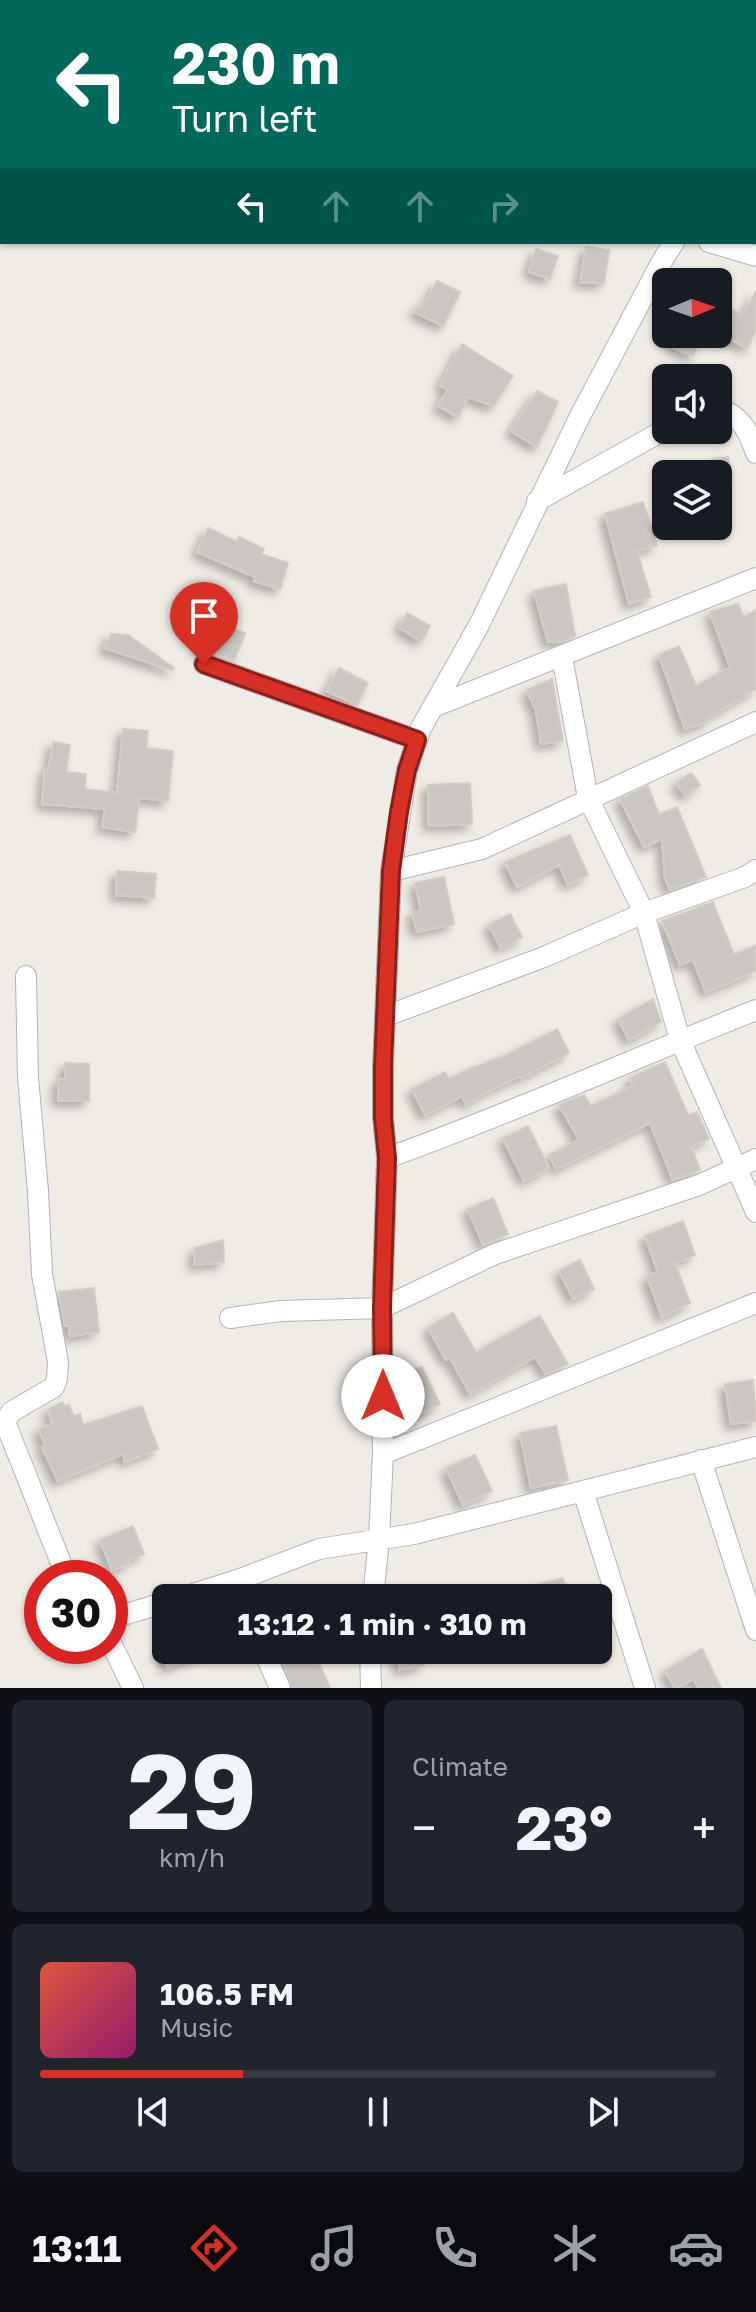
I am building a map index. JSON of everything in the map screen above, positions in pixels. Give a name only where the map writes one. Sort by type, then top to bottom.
[{"type":"street","points":[[374,1584],[383,1454],[382,1308],[387,1158],[383,1105],[391,871],[407,770],[417,740],[479,625],[537,501],[673,244]]},
{"type":"street","points":[[716,244],[756,256]]},
{"type":"street","points":[[732,414],[751,425],[756,453]]},
{"type":"street","points":[[537,501],[652,437]]},
{"type":"street","points":[[433,707],[756,578]]},
{"type":"street","points":[[562,657],[588,798],[644,913],[680,1040],[756,1212]]},
{"type":"street","points":[[204,664],[417,740]]},
{"type":"street","points":[[391,871],[482,849],[756,722]]},
{"type":"street","points":[[386,1016],[544,957],[644,913],[745,877],[756,870]]},
{"type":"street","points":[[26,976],[28,1077],[42,1274],[58,1362],[54,1387],[11,1412],[5,1422],[60,1560]]},
{"type":"street","points":[[387,1158],[479,1125],[756,1010]]},
{"type":"street","points":[[230,1318],[281,1311],[382,1308],[495,1254],[699,1185],[756,1159]]},
{"type":"street","points":[[383,1454],[756,1303]]},
{"type":"street","points":[[251,1584],[319,1549],[414,1534],[756,1447]]},
{"type":"street","points":[[701,1460],[756,1630]]},
{"type":"street","points":[[583,1491],[645,1688]]},
{"type":"street","points":[[128,1614],[152,1606]]},
{"type":"street","points":[[121,1664],[133,1688]]},
{"type":"street","points":[[269,1664],[280,1688]]},
{"type":"street","points":[[370,1664],[371,1688]]},
{"type":"building","points":[[586,247],[609,250],[604,283],[580,282]]},
{"type":"building","points":[[536,249],[558,256],[550,279],[529,272]]},
{"type":"building","points":[[437,281],[460,292],[443,326],[414,312],[428,298]]},
{"type":"building","points":[[756,291],[756,330],[747,348],[732,340],[732,309],[743,315]]},
{"type":"building","points":[[462,344],[513,376],[493,406],[468,397],[458,417],[438,406],[448,389],[440,386]]},
{"type":"building","points":[[673,348],[696,348],[693,356]]},
{"type":"building","points":[[537,391],[558,402],[537,447],[511,431]]},
{"type":"building","points":[[643,502],[652,540],[657,545],[637,551],[651,597],[629,604],[605,514]]},
{"type":"building","points":[[208,528],[237,542],[239,537],[264,549],[261,554],[288,563],[280,589],[254,581],[255,577],[197,552]]},
{"type":"building","points":[[566,584],[575,636],[564,641],[548,642],[534,591]]},
{"type":"building","points":[[738,604],[744,617],[756,610],[756,689],[707,718],[708,721],[685,729],[659,655],[679,646],[696,686],[730,667],[710,612]]},
{"type":"building","points":[[407,613],[430,626],[421,641],[399,628]]},
{"type":"building","points":[[214,621],[245,633],[234,661],[203,650]]},
{"type":"building","points":[[111,634],[128,635],[174,668],[172,670],[104,648]]},
{"type":"building","points":[[339,668],[368,683],[357,705],[327,691]]},
{"type":"building","points":[[552,679],[563,741],[541,744],[536,711],[527,690]]},
{"type":"building","points":[[123,729],[148,731],[146,748],[173,751],[168,801],[139,798],[135,832],[102,827],[105,809],[42,804],[45,770],[48,771],[53,742],[70,745],[66,772],[86,774],[85,789],[117,793]]},
{"type":"building","points":[[691,773],[700,785],[686,796],[676,783]]},
{"type":"building","points":[[470,783],[472,824],[429,826],[428,785]]},
{"type":"building","points":[[648,786],[659,815],[677,807],[706,877],[670,890],[665,878],[662,839],[644,847],[620,799]]},
{"type":"building","points":[[570,835],[588,875],[568,885],[559,865],[517,887],[505,862]]},
{"type":"building","points":[[117,871],[156,874],[154,898],[116,895]]},
{"type":"building","points":[[444,877],[454,924],[417,932],[412,913],[421,911],[415,883]]},
{"type":"building","points":[[713,902],[734,955],[756,945],[756,971],[706,992],[693,960],[680,965],[662,921]]},
{"type":"building","points":[[510,914],[522,937],[501,948],[489,925]]},
{"type":"building","points":[[653,999],[661,1022],[629,1040],[618,1019]]},
{"type":"building","points":[[557,1029],[569,1053],[466,1104],[462,1096],[425,1115],[412,1089],[445,1072],[449,1079],[497,1060]]},
{"type":"building","points":[[665,1062],[688,1115],[697,1112],[709,1139],[691,1146],[700,1170],[673,1180],[650,1123],[556,1169],[549,1155],[579,1140],[559,1105],[584,1095],[591,1106],[633,1086],[630,1078]]},
{"type":"building","points":[[65,1063],[89,1064],[89,1101],[58,1101],[58,1079],[65,1079]]},
{"type":"building","points":[[528,1126],[549,1168],[524,1181],[503,1138]]},
{"type":"building","points":[[493,1198],[508,1234],[483,1245],[468,1209]]},
{"type":"building","points":[[683,1221],[695,1255],[675,1263],[690,1303],[662,1317],[647,1276],[658,1272],[645,1236]]},
{"type":"building","points":[[223,1240],[224,1262],[194,1265],[195,1248]]},
{"type":"building","points":[[580,1260],[594,1289],[573,1299],[559,1271]]},
{"type":"building","points":[[94,1288],[99,1332],[70,1336],[69,1326],[65,1326],[59,1292]]},
{"type":"building","points":[[453,1313],[476,1352],[540,1316],[568,1364],[546,1374],[535,1357],[470,1394],[450,1358],[446,1360],[428,1328]]},
{"type":"building","points":[[422,1367],[440,1404],[410,1419],[395,1376]]},
{"type":"building","points":[[753,1380],[756,1421],[731,1424],[725,1384]]},
{"type":"building","points":[[62,1402],[65,1406],[69,1405],[74,1417],[80,1414],[83,1425],[142,1406],[158,1449],[125,1462],[123,1454],[58,1481],[42,1447],[45,1446],[39,1429],[52,1424],[48,1410]]},
{"type":"building","points":[[556,1426],[568,1480],[531,1488],[520,1433]]},
{"type":"building","points":[[475,1455],[492,1491],[463,1505],[446,1468]]},
{"type":"building","points":[[133,1526],[144,1554],[128,1560],[108,1560],[100,1540]]},
{"type":"building","points":[[562,1578],[565,1584],[541,1584]]},
{"type":"building","points":[[702,1649],[721,1688],[698,1688],[694,1679],[675,1688],[665,1671]]},
{"type":"building","points":[[283,1664],[319,1664],[330,1688],[293,1688]]},
{"type":"building","points":[[399,1664],[424,1664],[424,1665],[400,1670]]},
{"type":"route","points":[[204,664],[417,740],[407,770],[391,871],[383,1066],[387,1158],[382,1308],[383,1396]]}]
